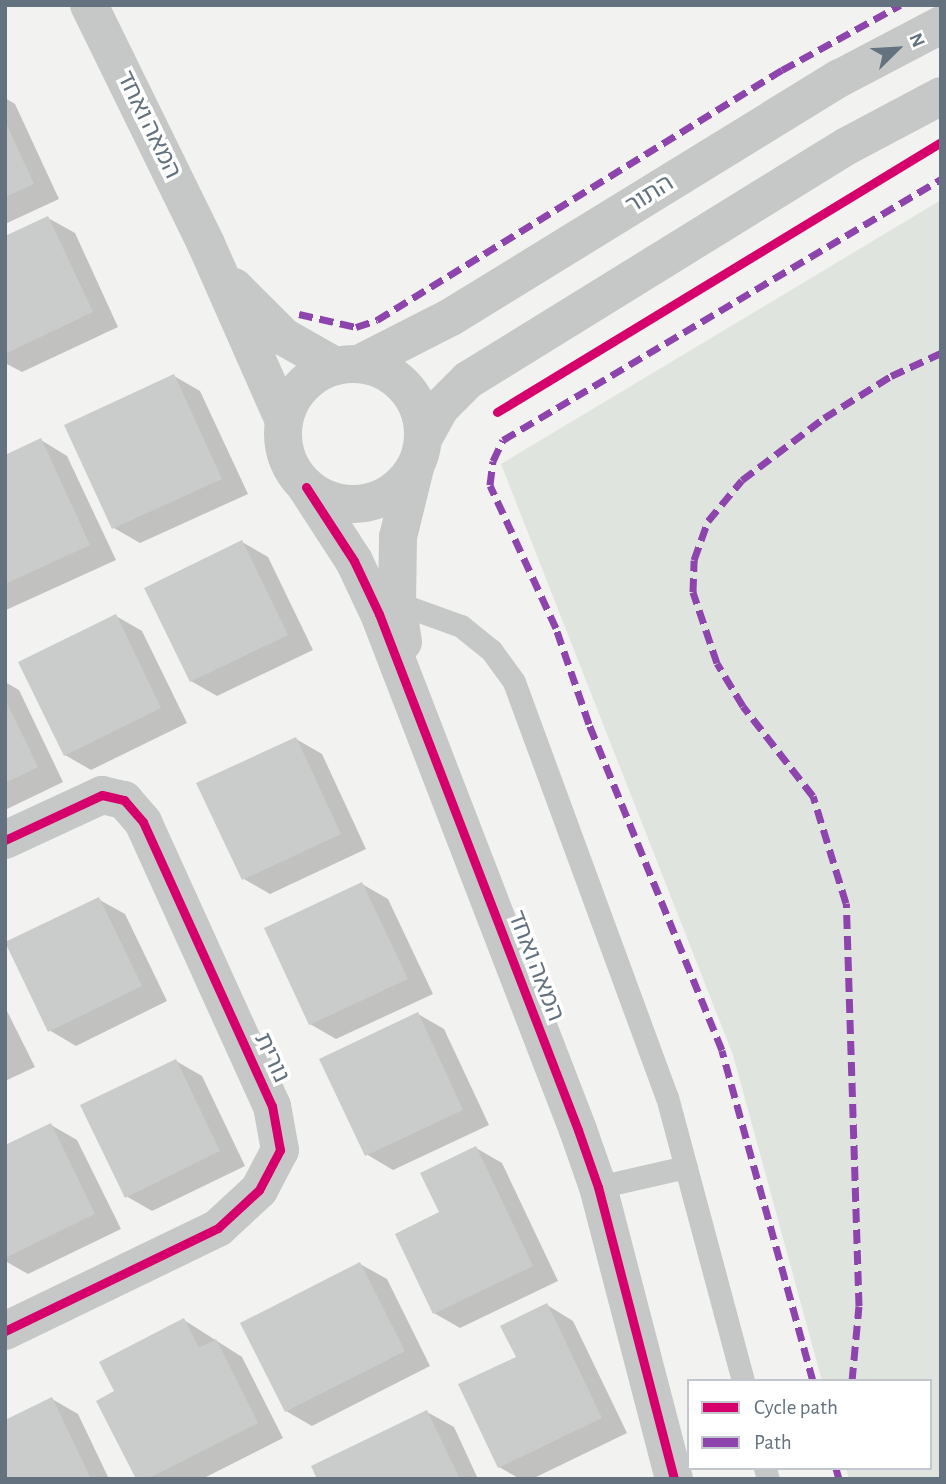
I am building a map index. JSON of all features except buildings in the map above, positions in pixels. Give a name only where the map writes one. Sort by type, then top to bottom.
[{"type":"street","name":"המאה ואחד","points":[[89,5],[206,244],[284,421]]},
{"type":"street","name":"התור","points":[[347,365],[451,317],[840,78],[941,25]]},
{"type":"street","points":[[419,454],[421,418],[406,389],[380,369],[347,365],[302,386],[284,421],[284,445],[291,468],[306,487],[324,499],[365,504],[385,498],[419,454],[441,407],[468,380],[847,146],[941,96]]},
{"type":"street","name":"המאה ואחד","points":[[206,244],[244,301],[284,337],[347,365]]},
{"type":"street","name":"המאה ואחד","points":[[419,454],[398,537],[397,603],[410,678],[428,742]]},
{"type":"street","name":"המאה ואחד","points":[[306,487],[354,561],[428,742],[598,1187],[674,1479]]},
{"type":"street","name":"נורית","points":[[5,841],[102,794],[124,800],[143,822],[272,1106],[280,1150],[259,1190],[218,1228],[5,1331]]},
{"type":"lane","points":[[397,603],[461,626],[491,650],[514,682],[667,1097],[742,1379]]},
{"type":"lane","points":[[598,1187],[686,1167]]},
{"type":"shaded area","points":[[941,200],[941,1479],[849,1479],[847,1470],[932,1470],[932,1379],[821,1379],[733,1055],[501,464]]},
{"type":"marked path","points":[[299,314],[356,327],[377,320],[782,70],[900,5]]},
{"type":"marked path","points":[[812,1379],[722,1050],[589,724],[556,628],[490,485],[493,461],[503,440],[941,179]]},
{"type":"marked path","points":[[852,1379],[859,1306],[846,903],[813,796],[743,706],[717,663],[693,592],[694,560],[708,521],[742,480],[824,418],[891,376],[941,353]]},
{"type":"marked path","points":[[837,1470],[839,1479]]},
{"type":"cycle path","points":[[497,412],[941,142]]},
{"type":"cycle path","points":[[306,487],[354,561],[379,614],[578,1130],[598,1187],[674,1479]]},
{"type":"cycle path","points":[[5,840],[102,795],[124,800],[143,822],[272,1106],[280,1150],[259,1190],[218,1228],[5,1331]]}]
